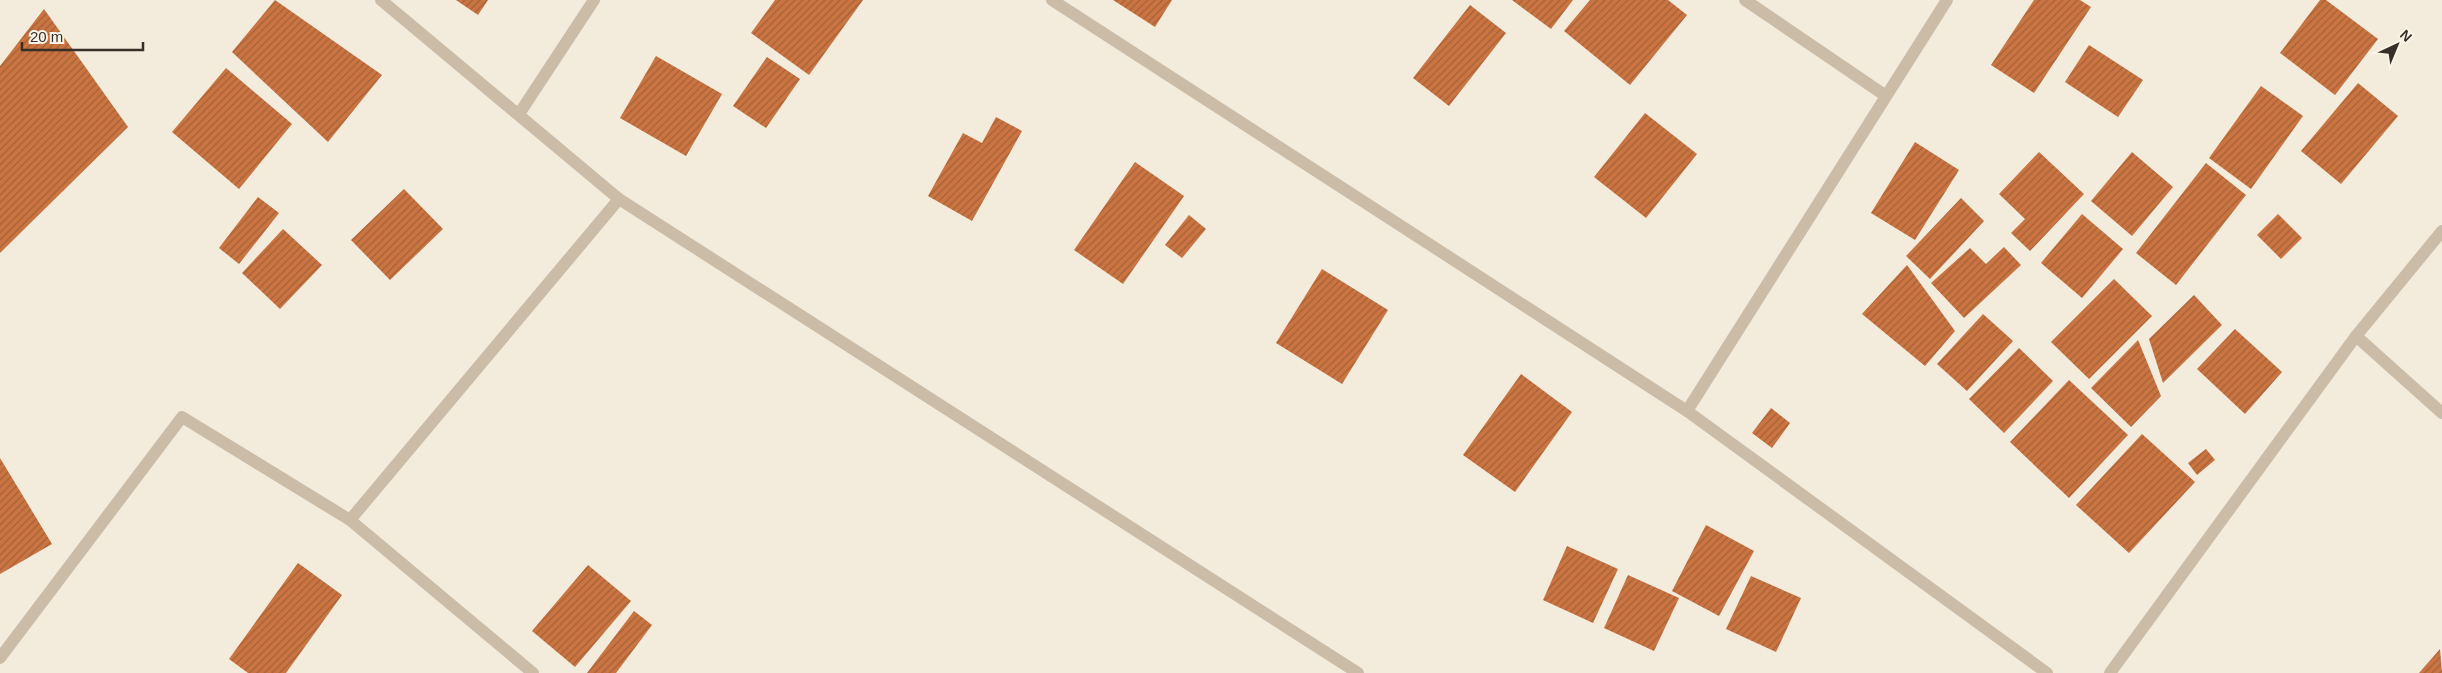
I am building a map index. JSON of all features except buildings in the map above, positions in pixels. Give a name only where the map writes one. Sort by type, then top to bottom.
[{"type":"street","points":[[380,0],[619,199],[1358,673]]},
{"type":"street","points":[[518,114],[594,0]]},
{"type":"street","points":[[1052,0],[1687,411],[2047,673]]},
{"type":"street","points":[[1745,0],[1886,96]]},
{"type":"street","points":[[1687,411],[1947,0]]},
{"type":"street","points":[[350,520],[619,199]]},
{"type":"street","points":[[2110,673],[2356,336],[2442,232]]},
{"type":"street","points":[[2356,336],[2442,413]]},
{"type":"street","points":[[0,658],[182,417],[350,520],[533,673]]}]
